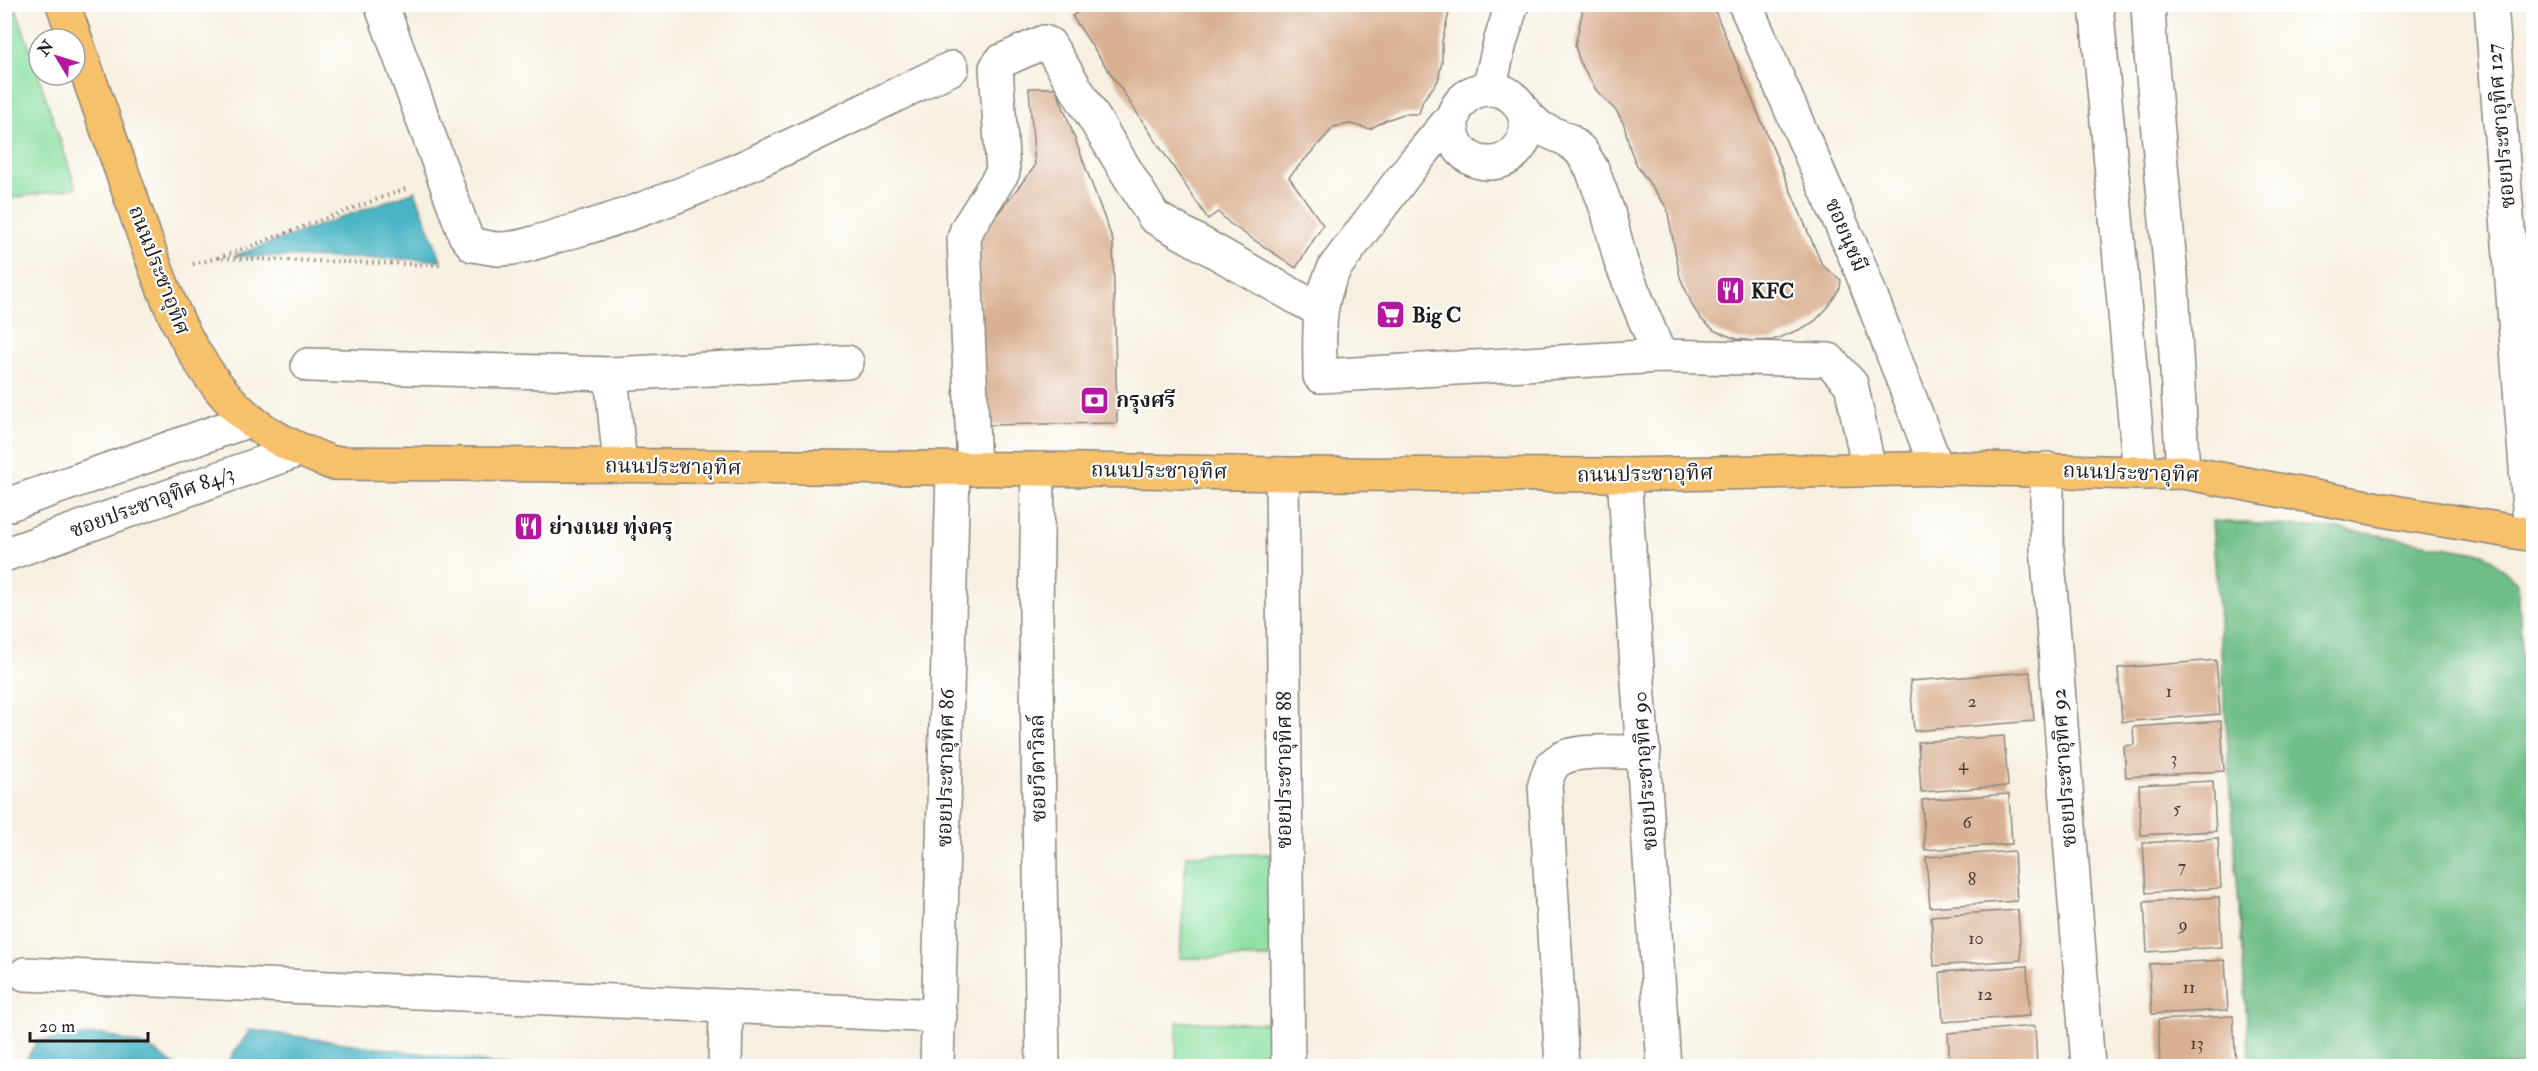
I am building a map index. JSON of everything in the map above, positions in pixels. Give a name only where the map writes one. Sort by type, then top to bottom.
[{"type":"main road","name":"ถนนประชาอุทิศ","points":[[63,4],[170,309],[197,360],[221,390],[250,420],[299,450],[332,463],[1038,469],[1282,474],[1624,475],[1936,469],[2183,472],[2394,512],[2532,534]]},
{"type":"street","points":[[381,4],[465,235],[473,245],[499,249],[517,247],[599,225],[653,204],[734,171],[952,68]]},
{"type":"street","points":[[1489,89],[1512,4]]},
{"type":"street","name":"ซอยนุชมี","points":[[1745,4],[1860,265],[1936,469]]},
{"type":"street","points":[[2096,4],[2140,473]]},
{"type":"street","points":[[2148,4],[2172,287],[2183,472]]},
{"type":"street","name":"ซอยประชาอุทิศ 127","points":[[2491,4],[2532,534]]},
{"type":"street","name":"ซอยประชาอุทิศ 86","points":[[937,1066],[963,469],[964,239],[967,229],[1003,172],[996,68],[1001,61],[1044,42],[1050,44],[1154,217],[1319,310]]},
{"type":"street","points":[[1454,115],[1452,128],[1455,141],[1472,159],[1498,162],[1514,153],[1525,137],[1527,125],[1524,113],[1520,104],[1511,95],[1489,89],[1468,96],[1413,164],[1335,267],[1327,282],[1319,310],[1320,376],[1660,356],[1829,360],[1851,384],[1869,470]]},
{"type":"street","points":[[1524,113],[1540,128],[1568,140],[1581,151],[1592,169],[1608,212],[1621,262],[1660,356]]},
{"type":"street","points":[[308,365],[611,374],[848,362]]},
{"type":"street","points":[[611,374],[620,466]]},
{"type":"street","points":[[7,500],[250,420]]},
{"type":"street","name":"ซอยประชาอุทิศ 84/3","points":[[4,555],[299,450]]},
{"type":"street","name":"ซอยวีดาวิลล์","points":[[1038,469],[1036,614],[1043,1066]]},
{"type":"street","name":"ซอยประชาอุทิศ 92","points":[[2047,469],[2047,547],[2088,1066]]},
{"type":"street","name":"ซอยประชาอุทิศ 88","points":[[1282,474],[1288,1066]]},
{"type":"street","name":"ซอยประชาอุทิศ 90","points":[[1624,475],[1664,1066]]},
{"type":"street","points":[[1562,1066],[1545,784],[1549,770],[1559,760],[1574,754],[1644,752]]},
{"type":"street","points":[[25,974],[940,1016]]},
{"type":"street","points":[[725,1066],[726,1006]]},
{"type":"path","points":[[157,271],[218,258],[412,187]]},
{"type":"path","points":[[218,258],[443,265]]},
{"type":"green space","points":[[15,5],[27,41],[27,87],[42,87],[76,188],[5,199],[5,8]]},
{"type":"green space","points":[[2212,521],[2342,529],[2484,553],[2518,583],[2533,864],[2533,1066],[2250,1066]]},
{"type":"green space","points":[[1271,854],[1270,958],[1180,958],[1186,855]]},
{"type":"green space","points":[[1177,1022],[1269,1023],[1269,1066],[1176,1066]]},
{"type":"water","points":[[415,191],[441,260],[234,256]]},
{"type":"water","points":[[250,1030],[512,1066],[225,1066]]},
{"type":"water","points":[[103,1034],[150,1048],[176,1066],[23,1066],[37,1041]]},
{"type":"building","points":[[1090,4],[1433,4],[1450,9],[1442,41],[1442,62],[1438,81],[1423,100],[1419,114],[1404,114],[1370,129],[1350,124],[1334,127],[1289,177],[1323,225],[1296,268],[1229,223],[1218,212],[1208,219],[1072,16]]},
{"type":"building","points":[[1584,4],[1712,4],[1822,265],[1841,280],[1840,288],[1828,307],[1815,321],[1773,340],[1753,341],[1737,339],[1715,331],[1701,319],[1680,277],[1667,208],[1637,166],[1624,124],[1617,112],[1596,90],[1580,62],[1575,46]]},
{"type":"building","points":[[1029,88],[1056,88],[1113,241],[1117,423],[984,425],[978,239],[1035,166]]},
{"type":"building","points":[[2216,660],[2220,714],[2122,722],[2118,668]]},
{"type":"building","points":[[2030,672],[2034,721],[1914,731],[1910,681]]},
{"type":"building","points":[[2221,721],[2224,771],[2126,777],[2124,746],[2134,745],[2133,727]]},
{"type":"building","points":[[2004,736],[2008,786],[1921,792],[1918,742]]},
{"type":"building","points":[[2213,781],[2216,831],[2141,835],[2139,785]]},
{"type":"building","points":[[2009,794],[2012,844],[1925,850],[1922,800]]},
{"type":"building","points":[[2218,838],[2221,888],[2146,893],[2143,843]]},
{"type":"building","points":[[2014,851],[2017,901],[1930,907],[1926,857]]},
{"type":"building","points":[[2219,897],[2222,947],[2147,952],[2144,902]]},
{"type":"building","points":[[2018,910],[2021,960],[1934,966],[1931,916]]},
{"type":"building","points":[[2225,960],[2228,1010],[2152,1014],[2149,964]]},
{"type":"building","points":[[2027,966],[2030,1016],[1943,1022],[1940,972]]},
{"type":"building","points":[[2233,1016],[2236,1066],[2160,1066],[2158,1020]]},
{"type":"building","points":[[2035,1026],[2037,1066],[1950,1066],[1948,1033]]},
{"type":"place","name":"KFC","points":[[1730,291]]},
{"type":"place","name":"Big C","points":[[1391,315]]},
{"type":"place","name":"กรุงศรี","points":[[1095,400]]},
{"type":"place","name":"ย่างเนย ทุ่งครุ","points":[[528,527]]}]
